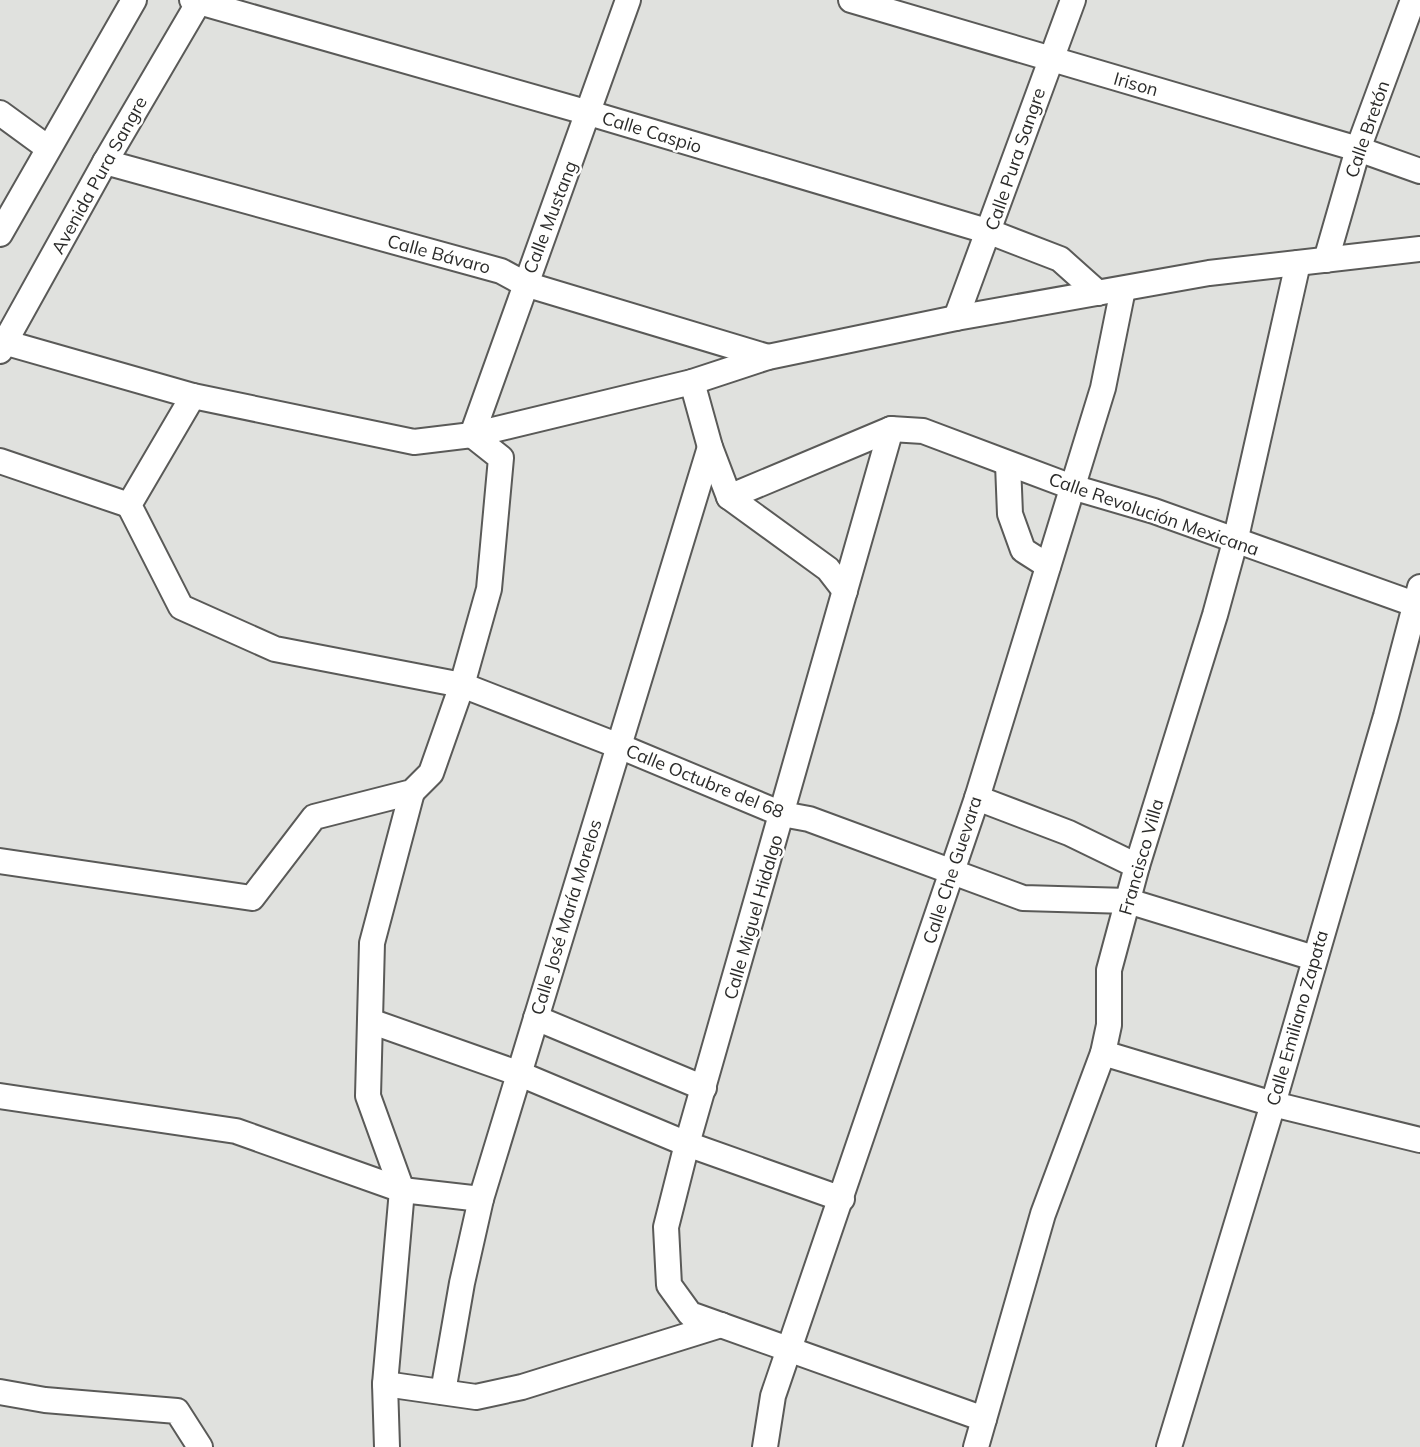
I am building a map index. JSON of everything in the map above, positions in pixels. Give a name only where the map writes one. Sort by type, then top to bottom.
[{"type":"street","points":[[0,234],[134,0]]},
{"type":"street","name":"Calle Caspio","points":[[192,0],[200,0],[589,113],[990,232],[1060,259],[1098,293]]},
{"type":"street","name":"Avenida Pura Sangre","points":[[2,345],[200,0]]},
{"type":"street","name":"Calle Mustang","points":[[472,435],[628,0]]},
{"type":"street","name":"Irison","points":[[851,0],[1358,149],[1420,171]]},
{"type":"street","name":"Calle Pura Sangre","points":[[956,318],[990,232],[1049,59],[1073,0]]},
{"type":"street","name":"Calle Bretón","points":[[1326,260],[1358,149],[1413,0]]},
{"type":"street","points":[[0,113],[48,148]]},
{"type":"street","name":"Calle Bávaro","points":[[105,162],[501,271],[525,284],[768,357]]},
{"type":"street","points":[[2,345],[193,396],[414,442],[472,435],[692,382],[768,357],[956,318],[1209,273],[1420,249]]},
{"type":"street","name":"Francisco Villa","points":[[976,1447],[1043,1214],[1103,1053],[1109,1025],[1109,970],[1137,866],[1235,542],[1298,264]]},
{"type":"street","name":"Calle Che Guevara","points":[[765,1447],[773,1396],[977,798],[1103,388],[1123,289]]},
{"type":"street","points":[[692,382],[710,447],[729,496],[828,569],[845,591]]},
{"type":"street","points":[[0,461],[129,505],[193,396]]},
{"type":"street","points":[[729,496],[891,429]]},
{"type":"street","name":"Calle Revolución Mexicana","points":[[891,429],[923,431],[1072,487],[1154,511],[1235,542],[1418,596]]},
{"type":"street","name":"Calle Miguel Hidalgo","points":[[721,1325],[690,1314],[669,1285],[666,1227],[687,1144],[891,429]]},
{"type":"street","points":[[387,1447],[385,1384],[402,1190],[368,1096],[372,943],[412,793],[431,774],[489,589],[501,458],[472,435]]},
{"type":"street","name":"Calle José María Morelos","points":[[443,1392],[462,1283],[481,1199],[710,447]]},
{"type":"street","points":[[1008,464],[1010,514],[1023,550],[1048,566]]},
{"type":"street","name":"Calle Octubre del 68","points":[[129,505],[181,607],[275,649],[461,685],[619,746],[782,814],[809,819],[1023,898],[1128,901],[1314,958]]},
{"type":"street","name":"Calle Emiliano Zapata","points":[[1169,1447],[1273,1104],[1418,596]]},
{"type":"street","points":[[0,861],[252,898],[314,817],[412,793]]},
{"type":"street","points":[[977,798],[1069,833],[1137,866]]},
{"type":"street","points":[[536,1018],[704,1088]]},
{"type":"street","points":[[370,1021],[520,1074],[687,1144],[842,1199]]},
{"type":"street","points":[[1103,1053],[1273,1104],[1420,1140]]},
{"type":"street","points":[[0,1096],[236,1131],[402,1190],[481,1199]]},
{"type":"street","points":[[385,1384],[475,1397],[522,1387],[721,1325],[984,1419]]},
{"type":"street","points":[[0,1392],[44,1400],[177,1411],[200,1447]]}]
